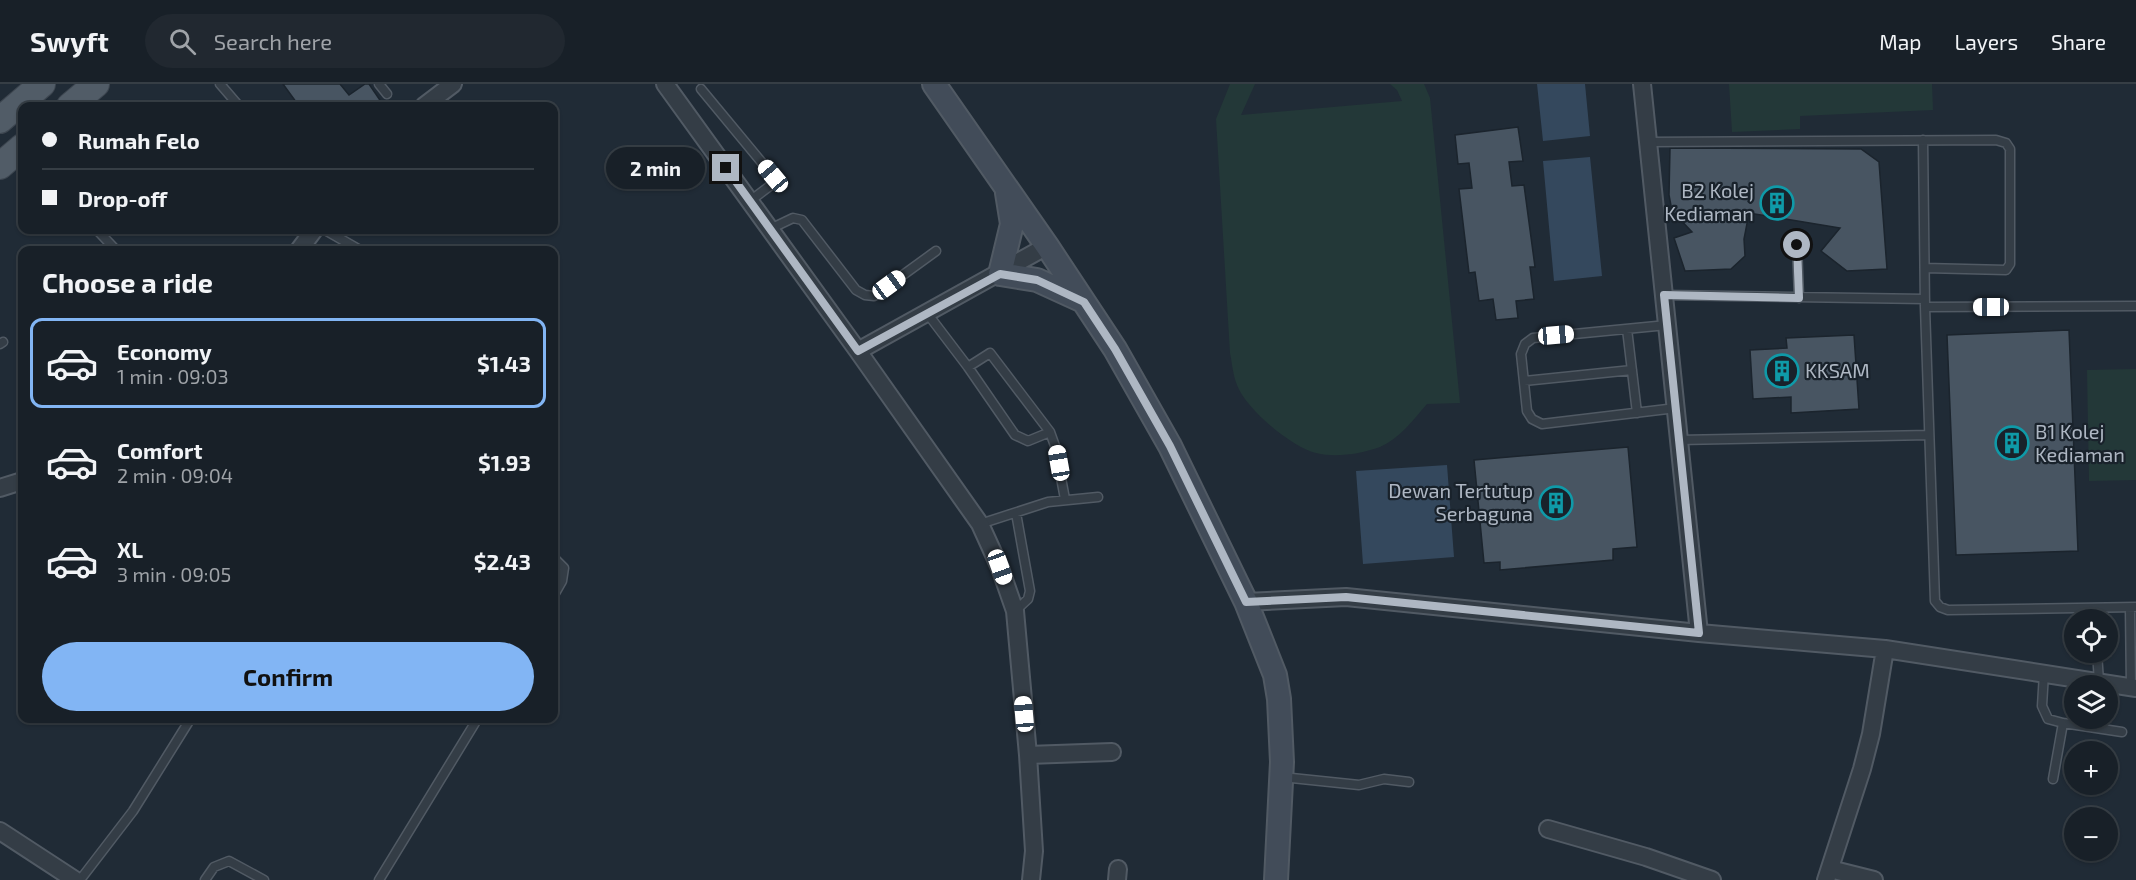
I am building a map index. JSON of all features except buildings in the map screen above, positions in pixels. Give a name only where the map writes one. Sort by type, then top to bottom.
[{"type":"main road","points":[[21,102],[42,84]]},
{"type":"main road","points":[[75,102],[96,84]]},
{"type":"main road","points":[[934,84],[1047,246],[1115,349],[1170,446],[1246,602],[1275,675],[1279,699],[1282,777],[1276,880]]},
{"type":"main road","points":[[0,120],[18,105]]},
{"type":"main road","points":[[0,166],[18,150]]},
{"type":"main road","points":[[1006,187],[1012,224],[1000,274],[1037,280],[1084,302]]},
{"type":"street","points":[[429,102],[453,84]]},
{"type":"street","points":[[665,84],[980,524],[1000,567],[1015,611],[1034,851],[1031,880]]},
{"type":"street","points":[[1642,84],[1699,633]]},
{"type":"street","points":[[858,351],[1047,246]]},
{"type":"street","points":[[0,488],[18,482]]},
{"type":"street","points":[[1246,602],[1346,597],[1699,633],[1885,649],[2064,676]]},
{"type":"street","points":[[1874,880],[1828,875],[1862,769],[1885,649]]},
{"type":"street","points":[[2118,685],[2134,688]]},
{"type":"street","points":[[1028,755],[1113,752]]},
{"type":"street","points":[[1548,829],[1646,857],[1712,880]]},
{"type":"street","points":[[0,831],[75,880]]},
{"type":"lane","points":[[220,84],[236,102]]},
{"type":"lane","points":[[379,84],[387,94]]},
{"type":"lane","points":[[701,89],[773,176],[775,182],[750,201]]},
{"type":"lane","points":[[1923,140],[1925,303],[1935,601],[1948,610],[2133,608],[2134,688]]},
{"type":"lane","points":[[1649,142],[1996,140],[2006,144],[2010,149],[2010,264],[2006,270],[1925,268]]},
{"type":"lane","points":[[770,229],[793,218],[802,220],[856,290],[865,295],[874,296],[936,251]]},
{"type":"lane","points":[[101,234],[112,246]]},
{"type":"lane","points":[[332,234],[353,246]]},
{"type":"lane","points":[[1797,245],[1799,298]]},
{"type":"lane","points":[[1664,295],[1925,303],[2136,306]]},
{"type":"lane","points":[[927,313],[968,367],[1014,435],[1028,441],[1050,432]]},
{"type":"lane","points":[[1667,325],[1533,338],[1525,344],[1521,354],[1527,411],[1532,419],[1542,424],[1676,408]]},
{"type":"lane","points":[[1627,328],[1637,413]]},
{"type":"lane","points":[[968,367],[990,353],[1050,432],[1056,446],[1065,499]]},
{"type":"lane","points":[[1524,381],[1632,370]]},
{"type":"lane","points":[[1679,440],[1929,435]]},
{"type":"lane","points":[[980,524],[1048,501],[1098,497]]},
{"type":"lane","points":[[1015,611],[1028,599],[1030,591],[1016,513]]},
{"type":"lane","points":[[558,562],[564,568],[562,581],[558,588]]},
{"type":"lane","points":[[2044,673],[2042,706],[2048,719],[2122,732]]},
{"type":"lane","points":[[80,880],[133,811],[188,723]]},
{"type":"lane","points":[[379,880],[475,723]]},
{"type":"lane","points":[[2053,779],[2063,723]]},
{"type":"lane","points":[[1282,777],[1359,785],[1384,779],[1409,782]]},
{"type":"lane","points":[[205,880],[214,867],[229,861],[264,880]]},
{"type":"green space","points":[[1230,84],[1255,84],[1241,115],[1402,101],[1397,90],[1390,84],[1424,84],[1430,98],[1460,403],[1427,404],[1394,439],[1380,447],[1364,452],[1332,455],[1306,449],[1282,435],[1259,415],[1242,395],[1236,381],[1230,353],[1216,119]]},
{"type":"green space","points":[[1729,84],[1932,84],[1933,110],[1800,116],[1800,129],[1732,132]]},
{"type":"green space","points":[[2136,369],[2136,480],[2089,481],[2087,370]]},
{"type":"water","points":[[1537,84],[1585,84],[1590,136],[1543,141]]},
{"type":"water","points":[[1590,157],[1602,276],[1554,281],[1543,161]]},
{"type":"water","points":[[1447,465],[1454,557],[1363,564],[1356,471]]},
{"type":"place","name":"B2 Kolej Kediaman","points":[[1777,203]]},
{"type":"place","name":"KKSAM","points":[[1782,371]]},
{"type":"place","name":"B1 Kolej Kediaman","points":[[2012,443]]},
{"type":"place","name":"Dewan Tertutup Serbaguna","points":[[1556,503]]},
{"type":"route","points":[[726,168],[858,351],[1000,274],[1049,284],[1084,302],[1115,349],[1170,446],[1246,602],[1346,597],[1699,633],[1664,295],[1799,298],[1797,245]]}]
